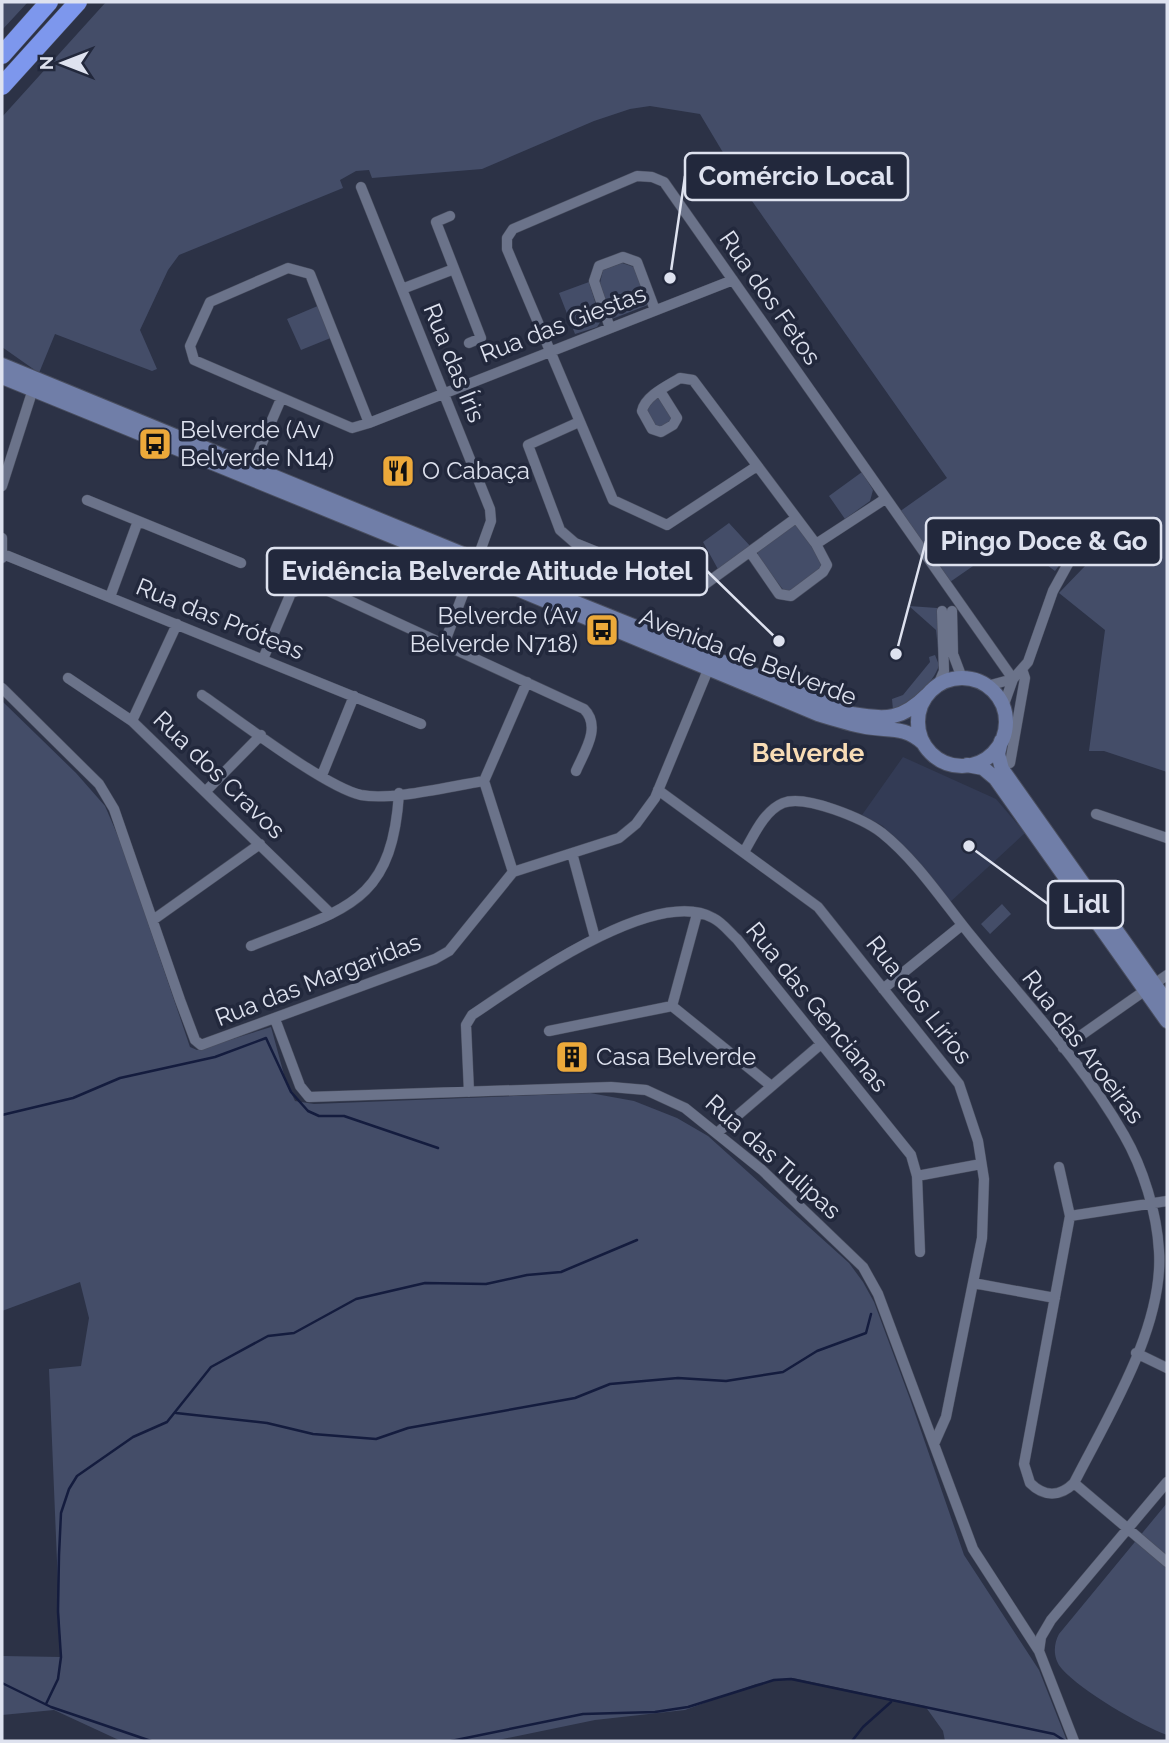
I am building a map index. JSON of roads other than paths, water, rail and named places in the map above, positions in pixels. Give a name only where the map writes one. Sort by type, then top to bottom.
[{"type":"highway","points":[[2,55],[49,2]]},
{"type":"highway","points":[[2,86],[78,2]]},
{"type":"main road","name":"Avenida de Belverde","points":[[2,365],[34,385]]},
{"type":"main road","name":"Avenida de Belverde","points":[[2,377],[34,385],[474,565],[492,569],[711,663],[818,713],[847,723],[905,730],[913,733],[923,743]]},
{"type":"main road","name":"Avenida de Belverde","points":[[711,663],[832,707],[873,718],[892,718],[911,711],[927,695]]},
{"type":"main road","points":[[1167,1002],[1150,986],[995,778],[983,768],[942,761],[923,743],[918,719],[927,695],[938,685],[962,678],[987,686],[1003,707],[1005,730],[998,754],[1002,769],[1150,986],[1167,1021]]},
{"type":"main road","points":[[967,765],[987,757],[1001,741]]},
{"type":"street","name":"Rua dos Fetos","points":[[548,352],[507,250],[509,235],[516,227],[637,176],[652,177],[667,185],[1013,679]]},
{"type":"street","name":"Rua das Íris","points":[[361,187],[491,515],[443,644]]},
{"type":"street","points":[[450,216],[436,222],[481,338],[468,343]]},
{"type":"street","points":[[610,328],[594,281],[599,266],[623,257],[637,262],[655,310]]},
{"type":"street","points":[[291,268],[304,271],[315,279],[369,423],[355,428],[345,427],[197,362],[192,356],[190,345],[212,300],[291,268]]},
{"type":"street","points":[[402,289],[454,269]]},
{"type":"street","name":"Rua das Giestas","points":[[369,423],[733,280]]},
{"type":"street","points":[[548,352],[613,500],[660,524],[675,523],[757,466]]},
{"type":"street","points":[[660,391],[680,378],[693,380],[827,561],[825,569],[788,596],[779,594],[750,552]]},
{"type":"street","points":[[2,486],[34,385]]},
{"type":"street","points":[[249,473],[281,399]]},
{"type":"street","points":[[579,422],[528,445],[565,537],[691,590],[700,588],[796,519]]},
{"type":"street","points":[[816,544],[885,499]]},
{"type":"street","points":[[87,500],[241,563]]},
{"type":"street","points":[[110,597],[138,521]]},
{"type":"street","points":[[1003,707],[1013,679],[1028,662],[1053,591],[1074,553],[1100,532]]},
{"type":"street","points":[[2,538],[2,556]]},
{"type":"street","name":"Rua das Próteas","points":[[2,556],[110,597],[421,724]]},
{"type":"street","points":[[263,659],[291,593],[307,587],[324,589],[584,709],[591,716],[592,733],[576,771]]},
{"type":"street","points":[[938,685],[944,671],[947,611],[953,654],[962,678]]},
{"type":"street","points":[[132,721],[177,624]]},
{"type":"street","points":[[527,682],[484,781],[513,872],[618,838],[636,824],[659,790],[711,663]]},
{"type":"street","points":[[1010,763],[1025,678],[1022,669]]},
{"type":"street","name":"Rua dos Cravos","points":[[68,678],[132,721],[331,914]]},
{"type":"street","points":[[987,686],[1013,679]]},
{"type":"street","points":[[2,688],[99,785],[114,809],[153,920],[260,844]]},
{"type":"street","points":[[202,695],[322,775],[362,794],[399,793],[484,781]]},
{"type":"street","points":[[322,775],[354,696]]},
{"type":"street","points":[[206,791],[261,735]]},
{"type":"street","name":"Rua dos Lírios","points":[[659,790],[818,907],[959,1084],[978,1141],[982,1238],[946,1417],[934,1444]]},
{"type":"street","points":[[251,946],[331,914],[357,899],[387,863],[397,832],[399,793]]},
{"type":"street","name":"Rua das Aroeiras","points":[[744,852],[770,811],[785,802],[806,800],[881,832],[912,864],[1063,1048],[1124,1135],[1141,1173],[1149,1203],[1157,1237],[1159,1271],[1151,1316],[1074,1482]]},
{"type":"street","points":[[1096,814],[1167,838]]},
{"type":"street","points":[[572,853],[595,938]]},
{"type":"street","name":"Rua das Margaridas","points":[[153,920],[195,1040],[201,1045],[394,975],[449,951],[513,872]]},
{"type":"street","name":"Rua das Gencianas","points":[[468,1092],[466,1025],[472,1016],[556,959],[595,938],[664,913],[713,917],[737,939],[911,1155],[917,1175],[920,1252]]},
{"type":"street","points":[[672,1006],[697,914]]},
{"type":"street","points":[[883,989],[962,925]]},
{"type":"street","points":[[1063,1048],[1167,975]]},
{"type":"street","points":[[550,1031],[672,1006]]},
{"type":"street","points":[[672,1006],[770,1085]]},
{"type":"street","name":"Rua das Tulipas","points":[[275,1019],[300,1086],[309,1097],[611,1087],[646,1090],[685,1108],[762,1170],[863,1268],[878,1294],[973,1549],[1039,1651],[1074,1741]]},
{"type":"street","points":[[717,1133],[821,1044]]},
{"type":"street","points":[[917,1175],[981,1164]]},
{"type":"street","points":[[1059,1167],[1070,1216],[1024,1464],[1030,1482],[1041,1492],[1061,1492],[1074,1482],[1167,1562]]},
{"type":"street","points":[[1070,1216],[1167,1201]]},
{"type":"street","points":[[973,1283],[1055,1298]]},
{"type":"street","points":[[1136,1353],[1167,1368]]},
{"type":"street","points":[[1039,1651],[1041,1637],[1051,1620],[1167,1482]]},
{"type":"waterway","points":[[2,1115],[73,1098],[120,1078],[215,1057],[266,1038],[291,1092],[308,1111],[319,1116],[344,1116],[438,1148]]},
{"type":"waterway","points":[[46,1704],[58,1679],[61,1657],[58,1612],[59,1555],[61,1513],[69,1489],[77,1476],[133,1437],[167,1422],[211,1367],[268,1336],[294,1333],[356,1299],[425,1283],[486,1284],[527,1275],[561,1272],[637,1240]]},
{"type":"waterway","points":[[176,1413],[267,1423],[313,1434],[376,1439],[408,1428],[575,1398],[610,1384],[678,1378],[726,1381],[783,1372],[817,1351],[866,1333],[871,1314]]},
{"type":"waterway","points":[[451,1741],[583,1714],[655,1712],[688,1707],[774,1680],[791,1679],[1054,1734],[1065,1741]]},
{"type":"waterway","points":[[2,1683],[51,1707],[151,1741]]},
{"type":"waterway","points":[[852,1741],[863,1727],[891,1702]]},
{"type":"place","name":"Comércio Local","points":[[670,278]]},
{"type":"place","name":"Belverde (Av Belverde N14)","points":[[155,444]]},
{"type":"place","name":"O Cabaça","points":[[398,471]]},
{"type":"place","name":"Belverde (Av Belverde N718)","points":[[602,630]]},
{"type":"place","name":"Evidência Belverde Atitude Hotel","points":[[779,641]]},
{"type":"place","name":"Pingo Doce & Go","points":[[896,654]]},
{"type":"place","name":"Lidl","points":[[969,846]]},
{"type":"place","name":"Casa Belverde","points":[[572,1057]]},
{"type":"district","name":"Belverde","points":[[808,753]]}]
